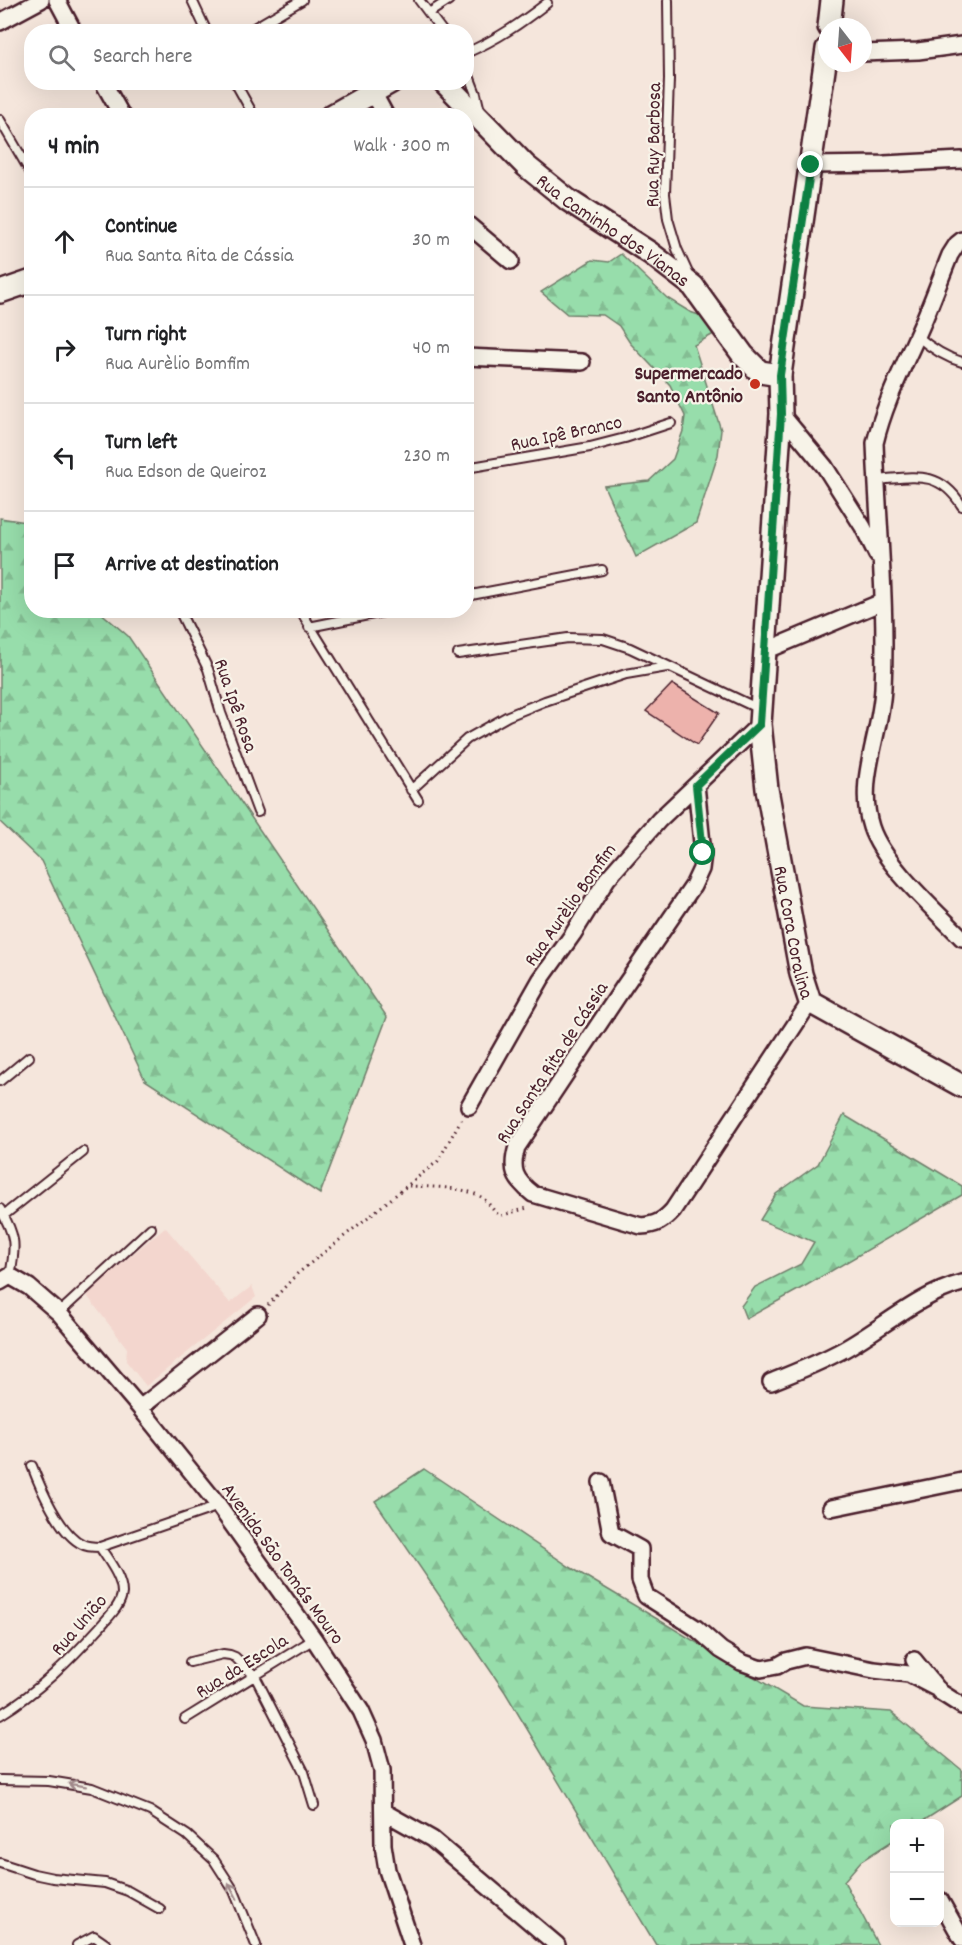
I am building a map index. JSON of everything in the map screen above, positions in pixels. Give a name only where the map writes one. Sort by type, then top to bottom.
[{"type":"street","points":[[0,22],[41,0]]},
{"type":"street","points":[[57,0],[70,24]]},
{"type":"street","points":[[830,18],[832,0]]},
{"type":"street","points":[[872,53],[918,51],[962,45]]},
{"type":"street","name":"Rua Cora Coralina","points":[[824,72],[780,375],[781,414],[760,717],[767,789],[801,974],[810,1002],[962,1086]]},
{"type":"street","points":[[107,90],[118,108]]},
{"type":"street","points":[[346,108],[377,90]]},
{"type":"street","points":[[382,90],[385,108]]},
{"type":"street","name":"Rua Caminho dos Vianas","points":[[452,90],[469,108]]},
{"type":"street","name":"Rua Caminho dos Vianas","points":[[474,113],[526,166],[568,200],[650,253],[693,286],[743,355],[760,372],[780,375]]},
{"type":"street","points":[[811,165],[962,160]]},
{"type":"street","points":[[474,230],[511,261]]},
{"type":"street","points":[[962,240],[950,255],[917,336],[890,394],[875,443],[882,602],[883,691],[877,734],[865,784],[866,806],[871,829],[885,854],[962,938]]},
{"type":"street","points":[[0,292],[24,284]]},
{"type":"street","points":[[474,357],[582,362]]},
{"type":"street","points":[[781,414],[838,486],[880,560]]},
{"type":"street","points":[[765,651],[882,602]]},
{"type":"street","name":"Rua Aurèlio Bomfim","points":[[470,1106],[541,979],[573,934],[607,879],[659,820],[696,785],[760,717]]},
{"type":"street","name":"Rua Santa Rita de Cássia","points":[[696,785],[703,853],[701,869],[693,886],[517,1147],[513,1159],[514,1172],[521,1185],[533,1194],[641,1226],[653,1226],[664,1220],[673,1210],[810,1002]]},
{"type":"street","name":"Avenida São Tomás Mouro","points":[[5,1279],[29,1287],[59,1313],[140,1408],[219,1506],[361,1711],[374,1740],[382,1770],[383,1845],[387,1870],[412,1945]]},
{"type":"street","points":[[771,1382],[850,1346],[930,1295],[962,1283]]},
{"type":"street","points":[[140,1408],[258,1315]]},
{"type":"street","points":[[831,1508],[962,1481]]},
{"type":"street","points":[[601,1482],[611,1533],[640,1549],[640,1580],[646,1596],[696,1628],[721,1650],[741,1662],[761,1669],[806,1656],[874,1670],[909,1674],[938,1689],[962,1706]]},
{"type":"street","points":[[914,1660],[938,1689]]},
{"type":"street","points":[[384,1812],[432,1839],[557,1945]]},
{"type":"street","points":[[944,1908],[962,1939]]},
{"type":"lane","points":[[192,0],[203,24]]},
{"type":"lane","points":[[261,24],[302,0]]},
{"type":"lane","points":[[419,0],[437,24]]},
{"type":"lane","points":[[429,13],[449,0]]},
{"type":"lane","name":"Rua Ruy Barbosa","points":[[668,0],[669,79],[665,194],[668,219],[677,249],[693,286]]},
{"type":"lane","points":[[474,49],[495,40],[548,3]]},
{"type":"lane","points":[[474,89],[482,121]]},
{"type":"lane","points":[[239,90],[250,108]]},
{"type":"lane","points":[[0,120],[24,160]]},
{"type":"lane","points":[[917,336],[930,347],[962,363]]},
{"type":"lane","name":"Rua Ipê Branco","points":[[474,467],[590,447],[671,423]]},
{"type":"lane","points":[[876,480],[917,477],[934,479],[947,487],[962,506]]},
{"type":"lane","points":[[474,594],[602,570]]},
{"type":"lane","name":"Rua Ipê Rosa","points":[[184,618],[208,669],[221,713],[258,812]]},
{"type":"lane","points":[[304,618],[418,800]]},
{"type":"lane","points":[[309,627],[353,618]]},
{"type":"lane","points":[[458,654],[568,638],[603,639],[630,648],[760,717]]},
{"type":"lane","points":[[411,790],[467,739],[508,716],[626,674],[667,667]]},
{"type":"lane","points":[[0,1081],[29,1057]]},
{"type":"lane","points":[[5,1279],[15,1251],[13,1236],[2,1212],[83,1152]]},
{"type":"lane","points":[[59,1313],[151,1228]]},
{"type":"lane","points":[[32,1466],[47,1503],[73,1538],[86,1546],[100,1547],[219,1506]]},
{"type":"lane","name":"Rua União","points":[[0,1715],[38,1689],[68,1662],[121,1599],[122,1589],[119,1580],[100,1547]]},
{"type":"lane","name":"Rua da Escola","points":[[185,1719],[314,1640]]},
{"type":"lane","points":[[190,1662],[230,1655],[255,1676],[304,1772],[314,1805]]},
{"type":"lane","points":[[0,1780],[49,1781],[92,1788],[150,1811],[186,1836],[214,1860],[234,1891],[256,1945]]},
{"type":"lane","points":[[0,1863],[53,1878],[105,1883],[128,1891],[160,1910]]},
{"type":"lane","points":[[76,1945],[94,1936],[107,1945]]},
{"type":"path","points":[[258,1315],[297,1274],[438,1161],[470,1106]]},
{"type":"path","points":[[407,1186],[466,1192],[483,1198],[500,1216],[553,1200]]},
{"type":"shaded area","points":[[165,1227],[230,1303],[252,1286],[256,1297],[146,1386],[126,1361],[127,1348],[88,1297],[90,1290]]},
{"type":"green space","points":[[621,254],[667,298],[690,312],[702,316],[719,331],[694,345],[721,430],[718,455],[696,523],[636,557],[604,486],[649,481],[673,459],[683,431],[685,416],[670,385],[630,343],[619,326],[603,315],[567,314],[541,292],[592,260],[609,262]]},
{"type":"green space","points":[[0,518],[24,522],[24,618],[107,618],[128,636],[387,1017],[320,1194],[145,1080],[41,861],[0,822]]},
{"type":"green space","points":[[844,1115],[962,1186],[962,1195],[746,1319],[741,1306],[755,1287],[801,1264],[814,1242],[760,1220],[776,1194],[818,1164]]},
{"type":"green space","points":[[424,1469],[570,1567],[803,1706],[891,1712],[962,1770],[962,1796],[926,1819],[890,1819],[890,1843],[861,1861],[844,1881],[878,1945],[656,1945],[505,1692],[375,1501]]},
{"type":"building","points":[[672,684],[719,713],[697,745],[646,711]]},
{"type":"place","name":"Supermercado Santo Antônio","points":[[755,384]]},
{"type":"route","points":[[703,853],[696,785],[760,724],[781,414],[780,375],[811,165]]}]
